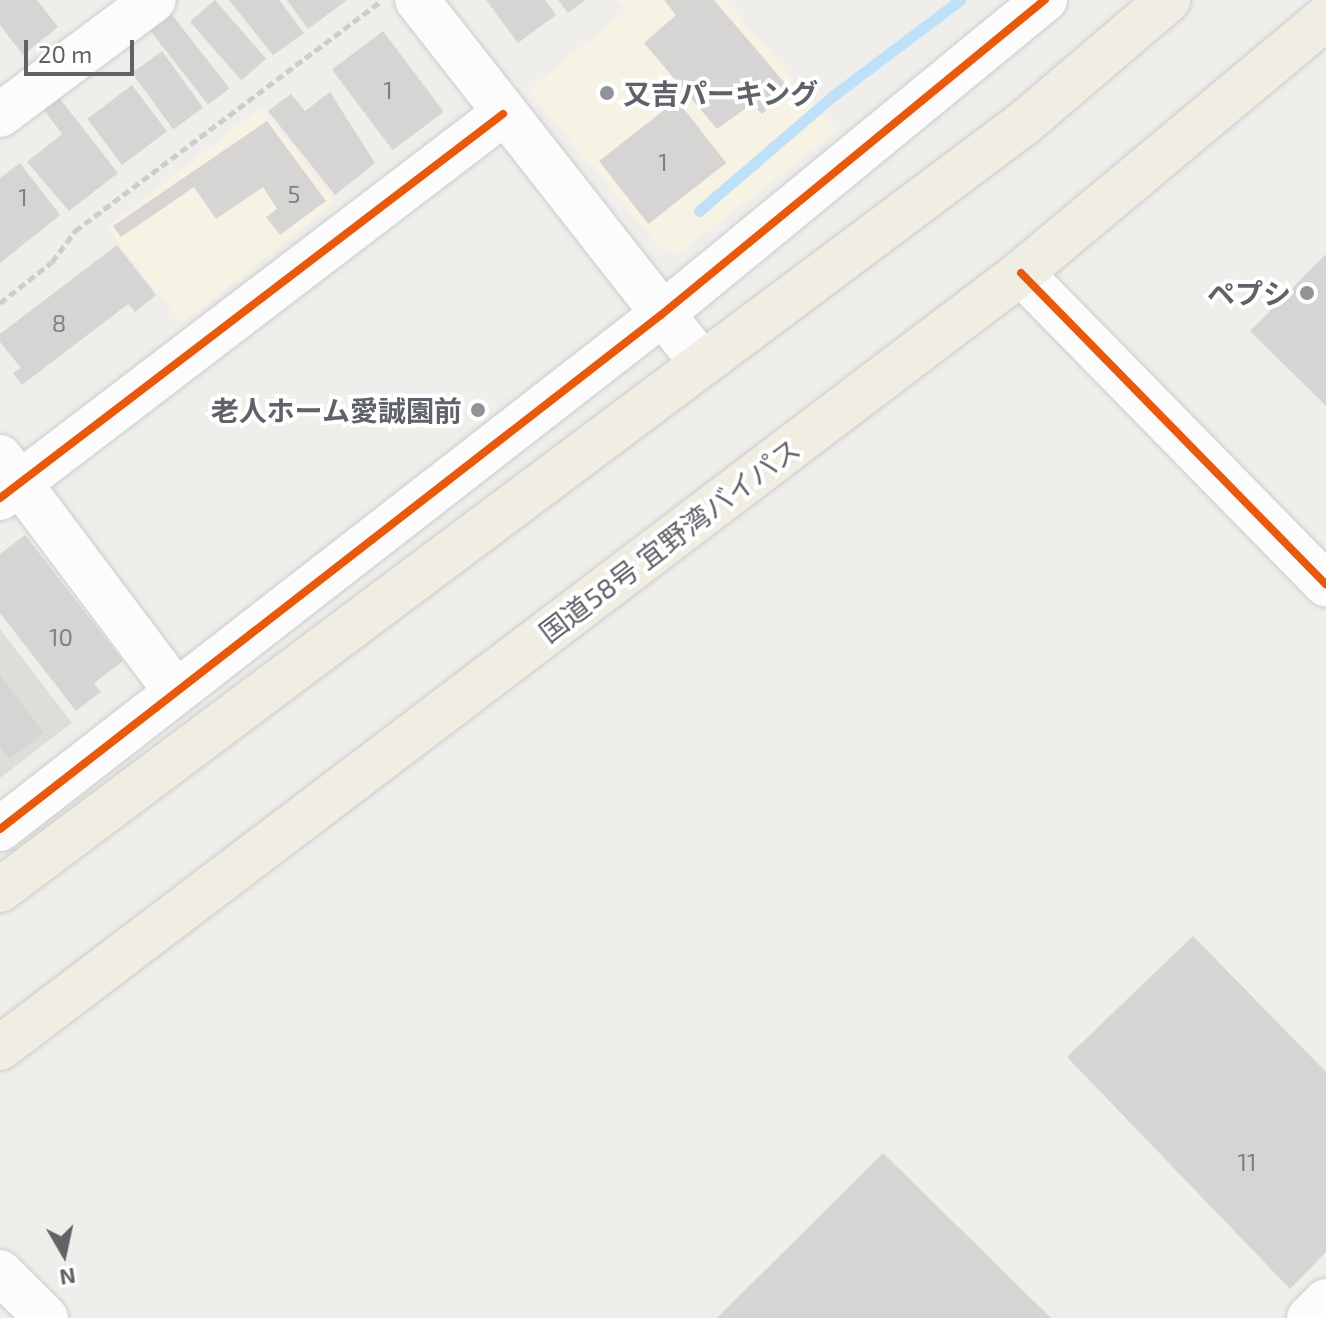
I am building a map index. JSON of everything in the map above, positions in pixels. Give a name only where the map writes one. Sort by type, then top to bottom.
[{"type":"highway","points":[[1023,124],[1168,0]]},
{"type":"highway","points":[[0,890],[1023,124],[1182,0]]},
{"type":"highway","name":"国道58号 宜野湾バイパス","points":[[0,1048],[1021,273],[1326,18]]},
{"type":"street","points":[[0,115],[154,0]]},
{"type":"street","points":[[417,0],[503,114],[702,364]]},
{"type":"street","points":[[0,829],[661,315],[1045,0]]},
{"type":"street","points":[[175,690],[6,479],[503,114]]},
{"type":"street","points":[[1021,273],[1326,584]]},
{"type":"street","points":[[0,1272],[46,1318]]},
{"type":"street","points":[[1309,1318],[1326,1301]]},
{"type":"path","points":[[0,303],[52,262],[75,231],[383,0]]},
{"type":"shaded area","points":[[617,0],[725,0],[837,131],[678,254],[663,252],[528,90],[626,11]]},
{"type":"shaded area","points":[[261,107],[335,202],[181,323],[107,228]]},
{"type":"shaded area","points":[[0,629],[72,723],[0,778]]},
{"type":"building","points":[[0,0],[37,0],[58,27],[23,55],[0,25]]},
{"type":"building","points":[[215,0],[266,59],[241,81],[190,22]]},
{"type":"building","points":[[229,0],[279,0],[304,33],[273,55]]},
{"type":"building","points":[[287,0],[347,0],[308,29]]},
{"type":"building","points":[[486,0],[545,0],[556,15],[518,43]]},
{"type":"building","points":[[558,0],[585,0],[568,13]]},
{"type":"building","points":[[664,0],[714,0],[790,89],[762,114],[752,104],[717,129],[644,43],[676,15]]},
{"type":"building","points":[[169,11],[229,88],[208,105],[148,28]]},
{"type":"building","points":[[383,31],[444,112],[393,150],[332,70]]},
{"type":"building","points":[[162,51],[203,108],[173,129],[132,73]]},
{"type":"building","points":[[132,85],[167,131],[122,165],[87,119]]},
{"type":"building","points":[[330,92],[375,163],[335,195],[268,111],[291,94],[305,111]]},
{"type":"building","points":[[57,95],[118,173],[69,211],[27,162],[62,134],[42,107]]},
{"type":"building","points":[[677,100],[726,163],[648,224],[599,161]]},
{"type":"building","points":[[267,121],[326,201],[280,235],[266,217],[277,209],[263,187],[216,219],[194,187],[121,237],[113,226]]},
{"type":"building","points":[[20,163],[60,215],[0,263],[0,178]]},
{"type":"building","points":[[117,245],[156,295],[135,312],[128,304],[22,385],[13,373],[21,368],[0,342],[0,334]]},
{"type":"building","name":"ペプシ","points":[[1326,254],[1326,406],[1250,331]]},
{"type":"building","points":[[25,535],[123,661],[94,683],[101,692],[76,711],[0,613],[0,554]]},
{"type":"building","points":[[0,675],[44,733],[9,759],[0,747]]},
{"type":"building","points":[[1193,936],[1326,1072],[1326,1252],[1290,1289],[1067,1057]]},
{"type":"building","points":[[883,1153],[1051,1318],[717,1318]]},
{"type":"waterway","points":[[699,211],[834,95],[960,0]]},
{"type":"cycle path","points":[[0,829],[661,315],[1045,0]]},
{"type":"cycle path","points":[[0,498],[503,114]]},
{"type":"cycle path","points":[[1021,273],[1326,584]]},
{"type":"place","name":"又吉パーキング","points":[[607,93]]},
{"type":"place","name":"ペプシ","points":[[1307,293]]},
{"type":"place","name":"老人ホーム愛誠園前","points":[[478,410]]}]
